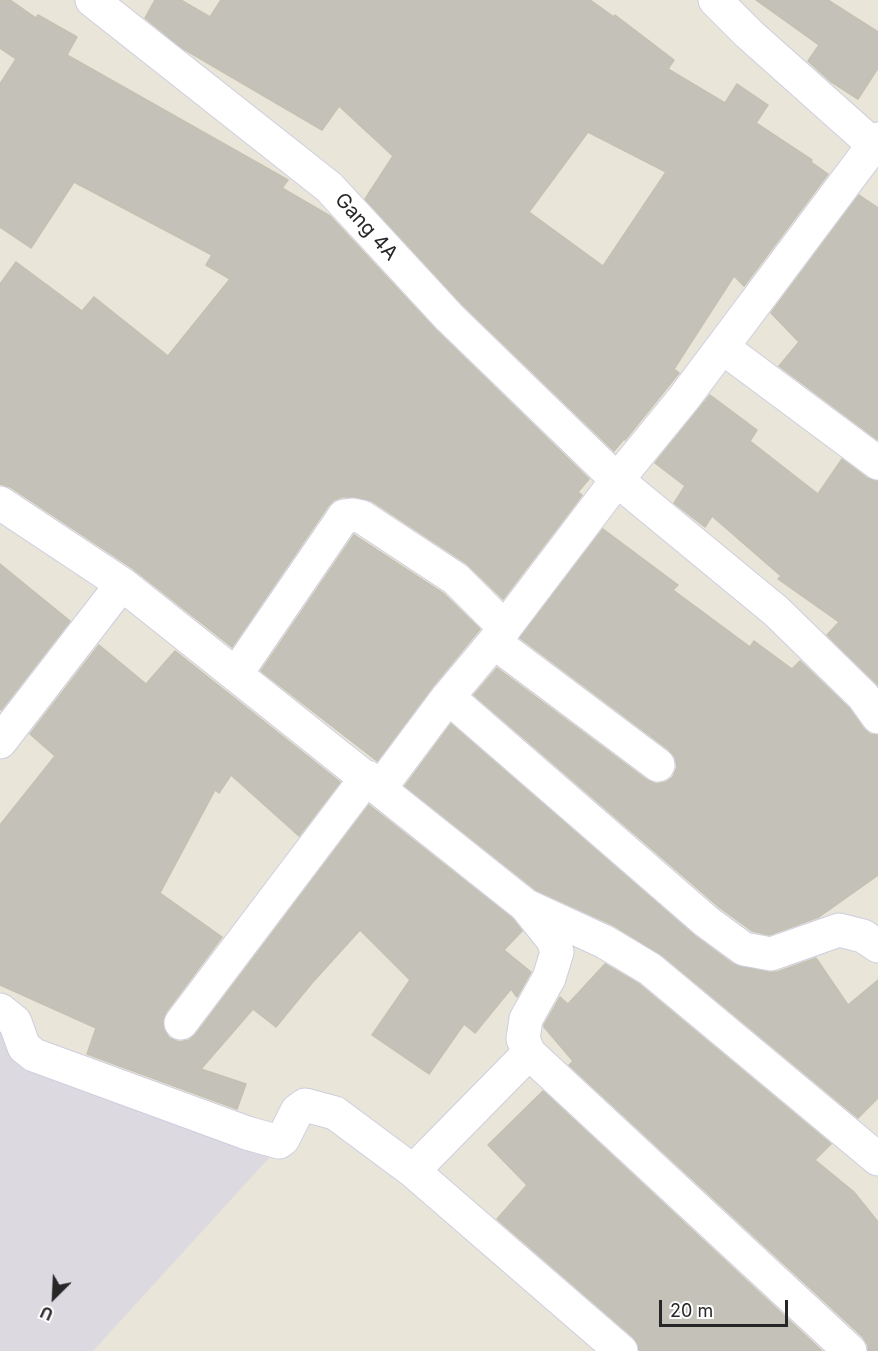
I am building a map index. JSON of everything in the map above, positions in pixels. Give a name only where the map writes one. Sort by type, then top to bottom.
[{"type":"street","points":[[181,1023],[373,783],[499,635],[617,480],[684,398],[876,144],[749,34],[715,0]]},
{"type":"street","name":"Gang 4A","points":[[108,5],[329,187],[449,317],[617,480],[776,611],[863,696],[878,717]]},
{"type":"street","points":[[722,347],[878,463]]},
{"type":"street","points":[[0,503],[122,584],[525,905],[553,940],[557,952],[549,978],[526,1019],[523,1039],[530,1053],[850,1351]]},
{"type":"street","points":[[236,674],[344,516],[362,517],[456,579],[499,635],[658,765]]},
{"type":"street","points":[[0,742],[122,584]]},
{"type":"street","points":[[448,697],[707,922],[744,949],[771,954],[839,930],[863,936],[878,946]]},
{"type":"street","points":[[525,905],[605,942],[650,969],[878,1159]]},
{"type":"street","points":[[0,1010],[15,1022],[24,1047],[34,1055],[247,1133],[279,1142],[283,1139],[297,1111],[305,1105],[336,1113],[413,1172],[621,1351]]},
{"type":"street","points":[[413,1172],[530,1053]]},
{"type":"shaded area","points":[[0,1033],[29,1061],[278,1148],[93,1351],[0,1351]]},
{"type":"building","points":[[0,0],[10,0],[36,18],[38,15],[77,37],[67,55],[288,180],[282,188],[330,216],[436,330],[589,479],[578,492],[582,495],[503,599],[466,563],[372,501],[356,497],[342,497],[334,500],[328,506],[232,647],[132,568],[10,487],[0,484],[0,284],[16,262],[82,311],[94,297],[168,356],[230,279],[206,265],[212,255],[74,182],[31,248],[0,227],[0,84],[16,59],[0,48]]},
{"type":"building","points":[[155,0],[181,0],[210,17],[221,0],[590,0],[614,17],[615,15],[674,60],[668,69],[725,103],[737,84],[768,105],[756,123],[812,160],[811,162],[828,174],[744,286],[734,276],[674,369],[679,373],[614,451],[462,304],[365,199],[393,156],[339,106],[322,130],[182,48],[145,18]],"holes":[[[588,132],[666,172],[603,266],[529,212]]]},
{"type":"building","points":[[756,0],[828,0],[878,32],[878,68],[858,99],[830,81],[808,61],[819,45]]},
{"type":"building","points":[[859,195],[878,208],[878,440],[779,366],[799,342],[771,313]]},
{"type":"building","points":[[710,395],[757,430],[750,441],[818,494],[842,459],[867,478],[878,481],[878,685],[827,635],[839,622],[778,579],[781,576],[712,516],[705,527],[674,503],[685,486],[655,463]]},
{"type":"building","points":[[603,529],[678,585],[673,590],[750,647],[754,641],[792,669],[800,661],[849,708],[863,728],[870,734],[878,735],[878,875],[819,917],[769,935],[752,931],[719,907],[474,695],[497,668],[647,780],[656,784],[666,782],[673,777],[677,767],[675,757],[669,750],[520,638]]},
{"type":"building","points":[[354,535],[444,594],[480,629],[433,686],[377,761],[261,671]]},
{"type":"building","points":[[0,564],[70,621],[1,710],[0,709]]},
{"type":"building","points":[[99,645],[146,684],[175,651],[340,782],[299,836],[231,775],[219,793],[215,790],[160,893],[222,937],[166,1012],[163,1020],[164,1030],[169,1038],[179,1042],[189,1040],[196,1034],[369,805],[512,918],[522,931],[504,950],[531,972],[517,997],[511,989],[475,1033],[464,1024],[429,1074],[372,1035],[410,980],[360,930],[276,1027],[253,1009],[201,1069],[246,1084],[237,1109],[87,1054],[96,1028],[0,985],[0,825],[55,756],[30,734]]},
{"type":"building","points":[[451,724],[695,936],[733,964],[777,972],[816,958],[848,1005],[878,980],[878,1098],[858,1118],[662,955],[613,925],[536,890],[405,786]]},
{"type":"building","points":[[605,964],[639,984],[831,1144],[815,1160],[854,1192],[878,1222],[878,1351],[868,1351],[868,1345],[863,1337],[569,1065],[573,1061],[544,1025],[560,997],[568,1004]]},
{"type":"building","points":[[543,1091],[822,1351],[639,1351],[638,1344],[633,1337],[497,1219],[527,1185],[488,1145]]}]
